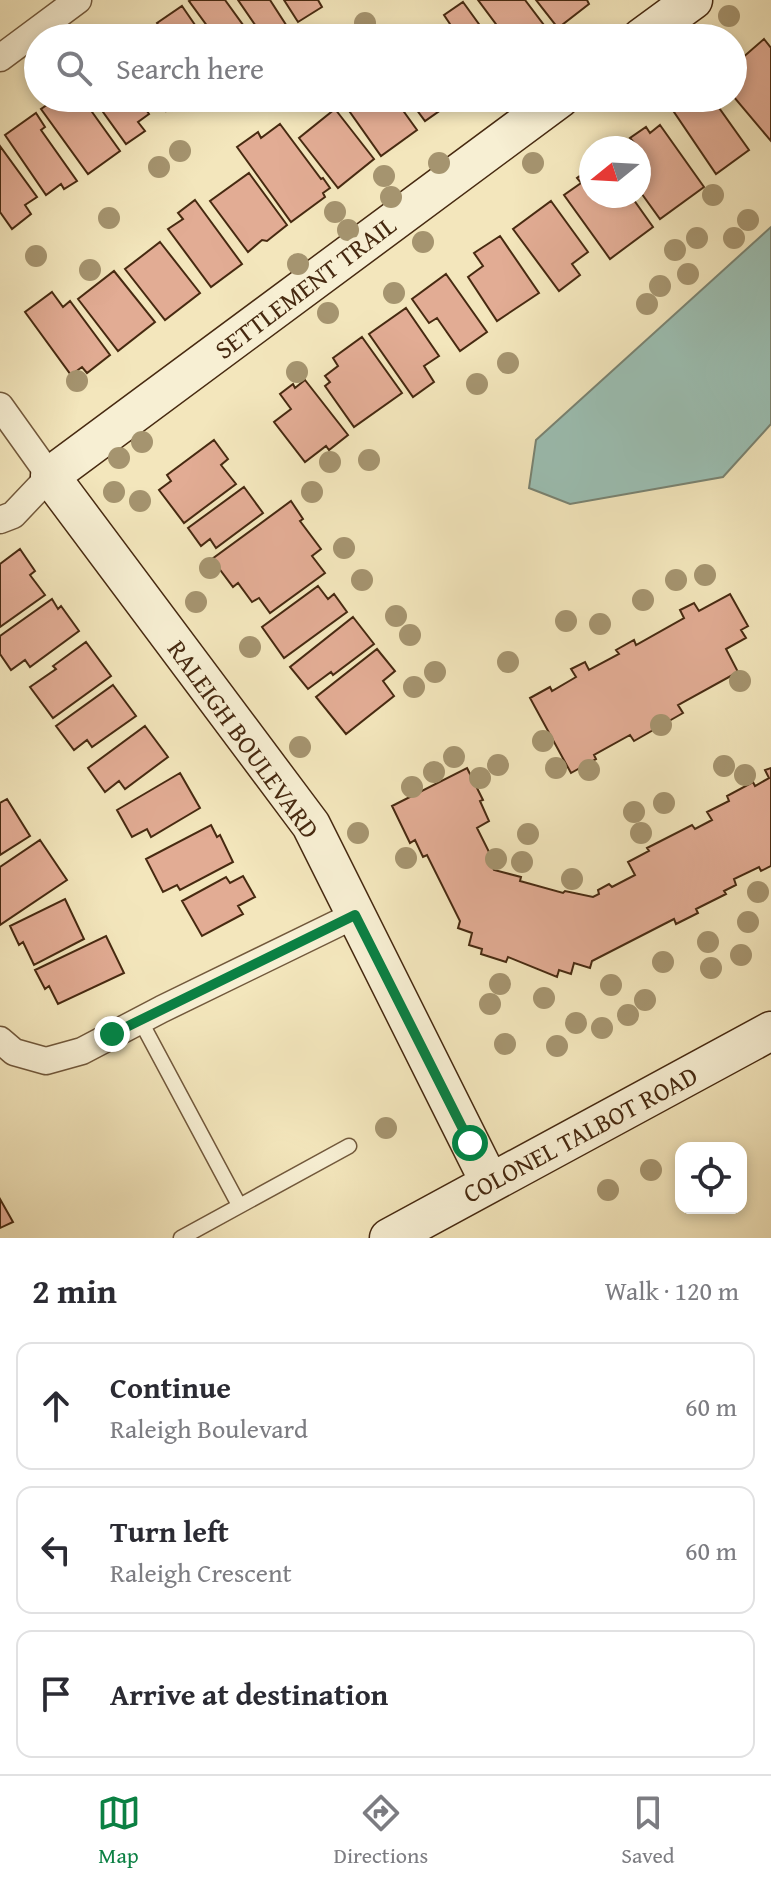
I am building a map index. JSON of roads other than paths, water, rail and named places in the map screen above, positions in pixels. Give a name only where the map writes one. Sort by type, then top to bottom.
[{"type":"street","points":[[46,24],[78,0]]},
{"type":"street","points":[[660,24],[693,0]]},
{"type":"street","points":[[0,58],[24,40]]},
{"type":"street","name":"SETTLEMENT TRAIL","points":[[50,476],[541,112]]},
{"type":"street","name":"RALEIGH BOULEVARD","points":[[0,406],[311,825],[490,1183]]},
{"type":"street","points":[[0,520],[13,515],[50,476]]},
{"type":"street","points":[[0,1040],[14,1052],[46,1061],[82,1051],[355,915]]},
{"type":"street","name":"COLONEL TALBOT ROAD","points":[[389,1238],[771,1031]]},
{"type":"lane","points":[[140,1020],[239,1205]]},
{"type":"lane","points":[[181,1238],[349,1146]]},
{"type":"water","points":[[771,227],[771,424],[723,477],[570,504],[529,488],[536,440]]}]
